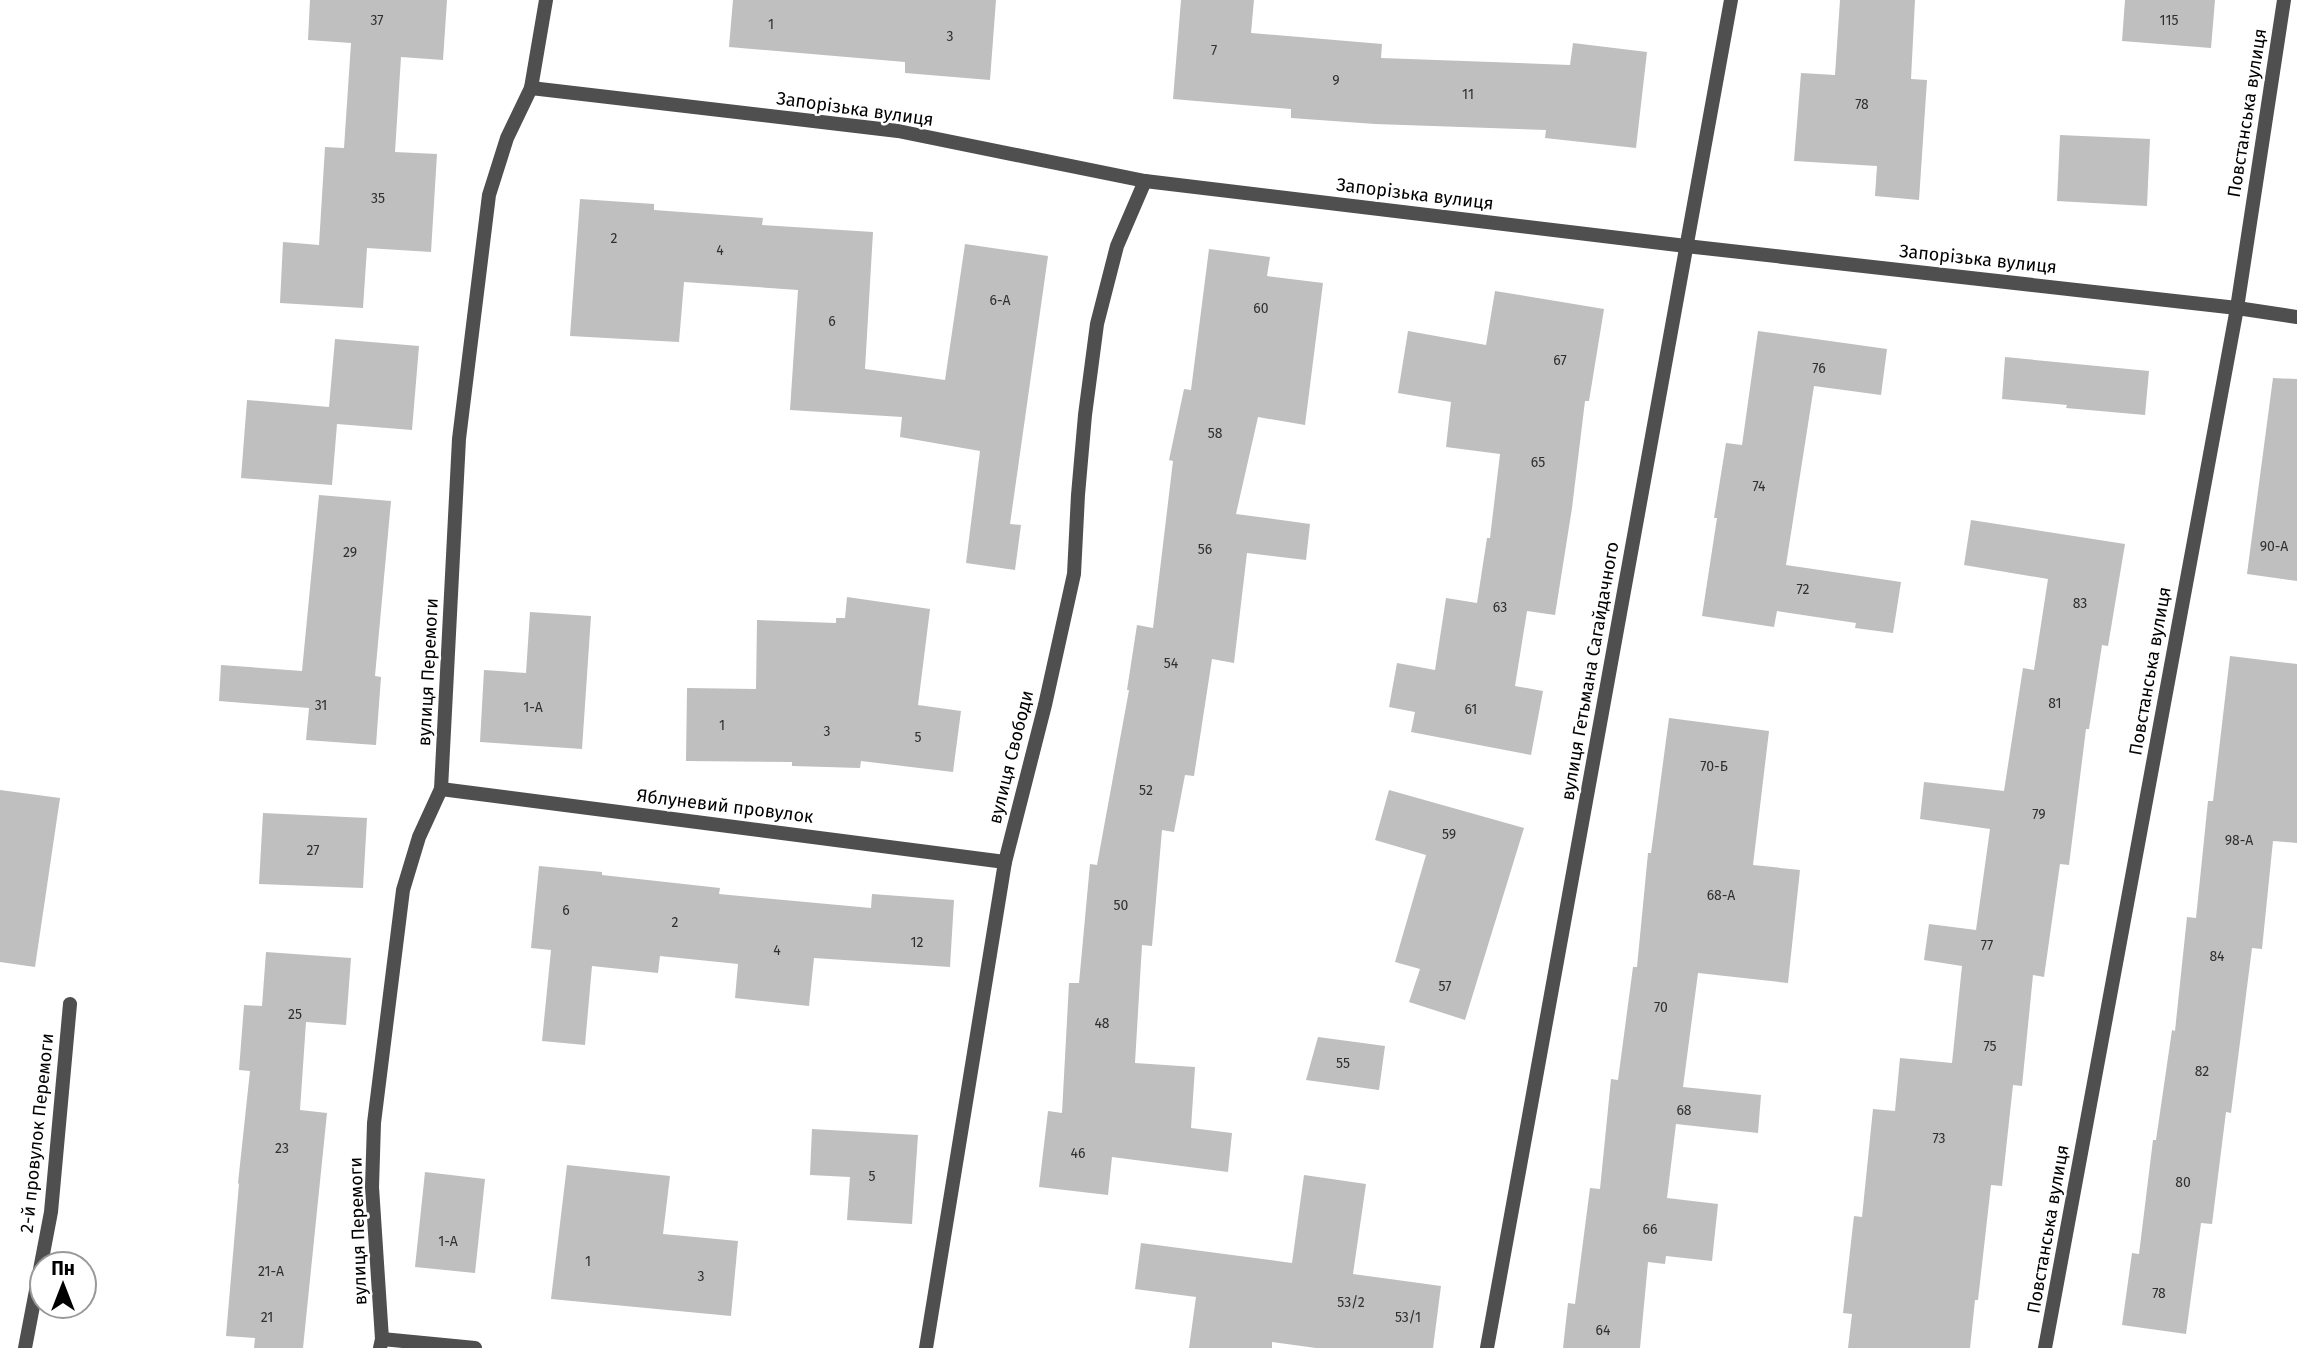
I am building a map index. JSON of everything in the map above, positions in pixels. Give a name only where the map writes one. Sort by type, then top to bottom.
[{"type":"street","name":"вулиця Перемоги","points":[[381,1344],[372,1187],[374,1123],[403,890],[419,837],[441,789],[459,439],[489,195],[507,138],[531,88],[546,0]]},
{"type":"street","name":"вулиця Гетьмана Сагайдачного","points":[[1487,1348],[1731,0]]},
{"type":"street","name":"Повстанська вулиця","points":[[2045,1348],[2237,308],[2284,0]]},
{"type":"street","name":"Запорізька вулиця","points":[[531,88],[898,131],[1145,181],[2297,317]]},
{"type":"street","name":"вулиця Свободи","points":[[926,1348],[1005,862],[1045,705],[1074,574],[1085,415],[1097,324],[1117,246],[1145,181]]},
{"type":"street","name":"Яблуневий провулок","points":[[441,789],[1005,862]]},
{"type":"street","name":"2-й провулок Перемоги","points":[[25,1348],[51,1212],[70,1004]]},
{"type":"street","points":[[381,1344],[475,1348]]},
{"type":"building","points":[[310,0],[447,0],[443,60],[401,57],[395,152],[437,154],[431,252],[367,248],[363,308],[280,303],[283,242],[319,245],[325,147],[344,148],[351,43],[308,40]]},
{"type":"building","points":[[733,0],[996,0],[990,80],[905,73],[905,62],[729,47]]},
{"type":"building","points":[[1181,0],[1254,0],[1251,33],[1382,44],[1381,58],[1570,65],[1573,43],[1647,52],[1636,148],[1545,138],[1546,130],[1291,118],[1291,109],[1173,99]]},
{"type":"building","points":[[1840,0],[1915,0],[1911,79],[1927,80],[1919,200],[1875,196],[1877,166],[1794,161],[1801,73],[1835,75]]},
{"type":"building","points":[[2125,0],[2215,0],[2211,48],[2122,41]]},
{"type":"building","points":[[2060,135],[2150,139],[2147,206],[2057,201]]},
{"type":"building","points":[[580,199],[654,204],[654,210],[763,218],[762,225],[873,232],[865,369],[945,380],[965,244],[1048,256],[1010,524],[1021,525],[1015,570],[966,563],[980,451],[900,437],[902,417],[790,410],[798,290],[684,282],[679,342],[570,336]]},
{"type":"building","points":[[1209,249],[1270,257],[1267,276],[1323,283],[1305,425],[1258,417],[1236,514],[1310,524],[1306,560],[1247,553],[1234,663],[1212,659],[1194,776],[1185,775],[1174,832],[1162,830],[1152,946],[1142,945],[1135,1063],[1195,1067],[1191,1128],[1232,1133],[1228,1172],[1112,1157],[1108,1195],[1039,1187],[1048,1111],[1062,1113],[1069,983],[1079,983],[1090,864],[1097,865],[1129,690],[1137,625],[1153,628],[1173,461],[1169,460],[1184,389],[1191,390]]},
{"type":"building","points":[[1495,291],[1604,309],[1589,401],[1585,401],[1555,615],[1527,611],[1515,686],[1543,691],[1531,755],[1411,732],[1415,712],[1389,707],[1397,663],[1435,670],[1446,598],[1477,603],[1487,538],[1490,538],[1500,454],[1446,447],[1451,402],[1398,393],[1408,331],[1486,345]]},
{"type":"building","points":[[1758,331],[1887,349],[1881,395],[1814,386],[1786,565],[1901,582],[1893,633],[1855,628],[1856,623],[1777,611],[1774,627],[1702,616],[1726,443],[1742,445]]},
{"type":"building","points":[[335,339],[419,346],[412,430],[337,424],[332,485],[241,478],[247,400],[329,407]]},
{"type":"building","points":[[2005,357],[2149,371],[2145,415],[2002,399]]},
{"type":"building","points":[[2273,378],[2297,379],[2297,581],[2247,574]]},
{"type":"building","points":[[319,495],[391,501],[375,676],[381,677],[376,745],[306,740],[309,708],[219,701],[221,665],[302,671]]},
{"type":"building","points":[[1971,520],[2125,544],[2108,646],[2102,645],[2089,729],[2086,729],[2069,865],[2060,864],[2044,977],[2033,975],[2022,1086],[2013,1085],[2002,1186],[1991,1185],[1970,1348],[1848,1348],[1852,1314],[1843,1313],[1854,1216],[1862,1217],[1873,1109],[1895,1111],[1900,1058],[1952,1063],[1962,966],[1924,960],[1929,924],[1976,930],[1990,829],[1920,819],[1924,782],[2004,791],[2023,668],[2034,670],[2048,579],[1964,565]]},
{"type":"building","points":[[847,597],[930,609],[918,705],[961,711],[953,772],[861,761],[860,768],[792,766],[792,762],[686,761],[687,688],[756,689],[757,620],[836,623],[836,618],[845,618]]},
{"type":"building","points":[[530,612],[591,616],[582,749],[480,742],[484,670],[526,673]]},
{"type":"building","points":[[2230,656],[2297,664],[2297,843],[2273,841],[2262,949],[2252,948],[2231,1113],[2226,1112],[2212,1224],[2201,1223],[2186,1334],[2122,1325],[2132,1253],[2139,1254],[2153,1140],[2156,1140],[2172,1030],[2175,1031],[2187,917],[2196,918],[2208,801],[2213,801]]},
{"type":"building","points":[[1669,718],[1769,731],[1753,865],[1800,870],[1788,983],[1698,973],[1683,1087],[1761,1095],[1758,1133],[1676,1124],[1667,1198],[1718,1204],[1712,1261],[1666,1256],[1665,1264],[1648,1262],[1640,1348],[1563,1348],[1568,1303],[1575,1304],[1590,1188],[1600,1189],[1611,1079],[1618,1080],[1633,967],[1637,967],[1648,853],[1651,853]]},
{"type":"building","points":[[0,790],[60,798],[35,967],[0,962]]},
{"type":"building","points":[[1389,790],[1524,828],[1465,1020],[1409,1002],[1420,969],[1395,962],[1426,855],[1375,840]]},
{"type":"building","points":[[263,813],[367,818],[363,888],[259,884]]},
{"type":"building","points":[[539,866],[720,888],[719,894],[871,908],[872,894],[954,900],[950,967],[814,958],[809,1006],[735,998],[738,964],[660,956],[658,973],[592,966],[585,1045],[542,1041],[551,950],[531,948]]},
{"type":"building","points":[[266,952],[351,958],[346,1025],[306,1022],[300,1110],[327,1113],[303,1348],[254,1348],[255,1338],[226,1336],[250,1071],[239,1070],[244,1005],[262,1006]]},
{"type":"building","points":[[1318,1037],[1385,1046],[1379,1090],[1306,1080]]},
{"type":"building","points":[[812,1129],[918,1135],[912,1224],[847,1220],[850,1177],[810,1175]]},
{"type":"building","points":[[567,1165],[670,1176],[663,1234],[738,1241],[731,1316],[551,1299]]},
{"type":"building","points":[[425,1172],[485,1179],[475,1273],[415,1267]]},
{"type":"building","points":[[1304,1175],[1366,1184],[1353,1274],[1441,1286],[1433,1348],[1316,1348],[1272,1342],[1272,1348],[1189,1348],[1196,1297],[1135,1289],[1141,1243],[1292,1263]]}]
